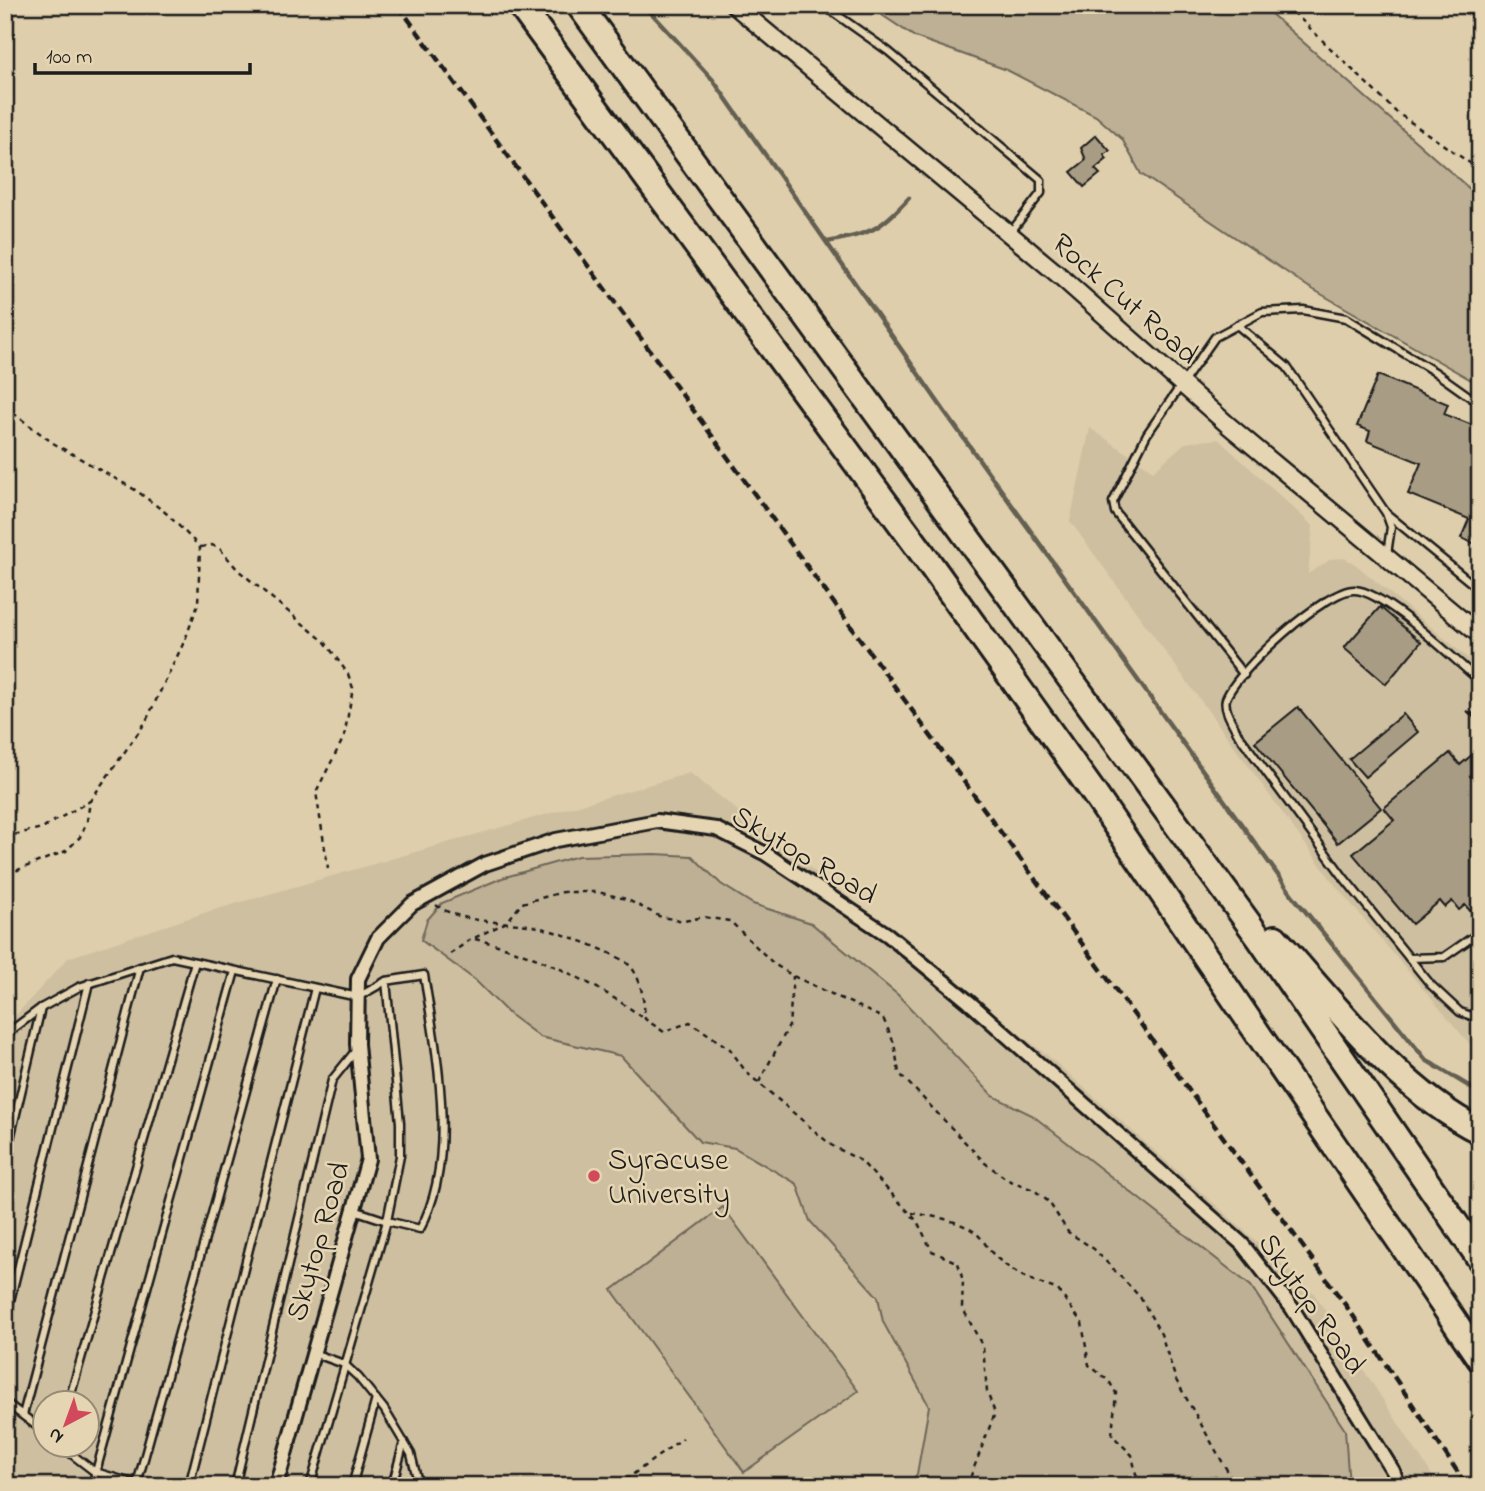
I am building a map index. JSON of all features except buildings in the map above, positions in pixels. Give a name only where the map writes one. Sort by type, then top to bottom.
[{"type":"highway","points":[[520,5],[920,550],[1074,767],[1480,1359]]},
{"type":"highway","points":[[579,5],[1124,749],[1260,939],[1480,1259]]},
{"type":"highway","points":[[1124,749],[1272,934],[1353,1026],[1434,1102],[1480,1131]]},
{"type":"street","name":"Rock Cut Road","points":[[734,5],[1009,234],[1387,556],[1477,627]]},
{"type":"street","name":"Skytop Road","points":[[276,1486],[368,1159],[358,1048],[358,979],[378,938],[424,897],[485,864],[556,840],[657,821],[716,829],[766,854],[888,935],[1242,1244],[1292,1308],[1394,1471],[1399,1486]]},
{"type":"lane","points":[[823,5],[888,51],[1041,180],[1041,193],[1009,234]]},
{"type":"lane","points":[[1244,675],[1115,512],[1113,502],[1147,434],[1215,337],[1262,312],[1303,310],[1346,318],[1435,372],[1480,404]]},
{"type":"lane","points":[[1237,326],[1287,367],[1386,513],[1391,527],[1387,556]]},
{"type":"lane","points":[[1386,513],[1480,590]]},
{"type":"lane","points":[[1480,681],[1393,608],[1372,594],[1354,589],[1334,593],[1258,656],[1226,699],[1226,709],[1238,734],[1345,879],[1431,985],[1460,1013],[1480,1019]]},
{"type":"lane","points":[[1409,958],[1444,957],[1480,932]]},
{"type":"lane","points":[[5,1035],[41,1007],[89,983],[172,957],[358,997],[386,981],[424,975],[440,1076],[441,1144],[431,1210],[420,1229],[352,1209]]},
{"type":"lane","points":[[72,1390],[195,962]]},
{"type":"lane","points":[[23,1415],[140,967]]},
{"type":"lane","points":[[92,1486],[235,971]]},
{"type":"lane","points":[[79,1460],[95,1472],[140,1485],[277,979]]},
{"type":"lane","points":[[310,1486],[387,1221],[400,1145],[386,981]]},
{"type":"lane","points":[[5,1321],[89,983]]},
{"type":"lane","points":[[189,1486],[316,988]]},
{"type":"lane","points":[[5,1160],[41,1007]]},
{"type":"lane","points":[[234,1486],[332,1080],[358,1048]]},
{"type":"lane","points":[[313,1353],[344,1364],[376,1399],[411,1454],[419,1486]]},
{"type":"lane","points":[[352,1486],[376,1399]]},
{"type":"lane","points":[[5,1402],[32,1422]]},
{"type":"lane","points":[[392,1486],[404,1442]]},
{"type":"path","points":[[1286,5],[1396,112],[1480,170]]},
{"type":"path","points":[[5,407],[53,443],[137,491],[166,513],[200,547],[198,604],[186,640],[145,723],[90,801],[84,829],[66,850],[5,875]]},
{"type":"path","points":[[200,547],[212,545],[220,549],[238,570],[326,642],[348,674],[352,688],[344,737],[316,792],[328,868]]},
{"type":"path","points":[[5,837],[42,828],[90,801]]},
{"type":"path","points":[[450,954],[507,922],[522,903],[563,892],[598,892],[626,899],[660,916],[684,920],[704,917],[730,920],[774,964],[793,976],[883,1018],[894,1043],[899,1073],[985,1163],[1008,1180],[1034,1190],[1049,1202],[1068,1232],[1094,1249],[1140,1297],[1161,1334],[1175,1380],[1236,1486]]},
{"type":"path","points":[[424,897],[450,915],[533,925],[584,943],[629,965],[643,994],[645,1020]]},
{"type":"path","points":[[473,939],[502,945],[566,971],[607,992],[664,1032],[690,1022],[730,1049],[746,1072],[831,1145],[861,1161],[909,1213],[932,1251],[958,1263],[963,1281],[962,1307],[985,1355],[987,1392],[995,1413],[967,1486]]},
{"type":"path","points":[[759,1082],[789,1026],[793,976]]},
{"type":"path","points":[[909,1213],[941,1218],[971,1229],[993,1255],[1020,1276],[1035,1284],[1058,1290],[1082,1323],[1089,1365],[1110,1381],[1116,1393],[1112,1435],[1132,1455],[1136,1474],[1143,1486]]},
{"type":"path","points":[[617,1486],[682,1438]]},
{"type":"shaded area","points":[[867,5],[1261,5],[1480,198],[1480,385],[1307,286],[1141,174],[1122,139],[1096,116],[1007,70],[915,37]]},
{"type":"shaded area","points":[[1090,428],[1153,471],[1185,443],[1218,439],[1313,526],[1308,574],[1331,559],[1344,558],[1355,564],[1480,668],[1480,1056],[1335,885],[1070,521]]},
{"type":"shaded area","name":"Syracuse University","points":[[690,773],[1053,1060],[1313,1292],[1439,1486],[5,1486],[5,1027],[68,958],[207,912]]},
{"type":"shaded area","points":[[578,856],[692,856],[721,884],[753,904],[811,923],[898,995],[993,1096],[1032,1115],[1251,1286],[1345,1430],[1349,1486],[908,1486],[917,1474],[929,1406],[883,1322],[878,1297],[810,1221],[797,1184],[735,1148],[700,1142],[621,1056],[540,1037],[509,1014],[475,980],[421,940],[427,920],[442,903],[502,878]]},
{"type":"shaded area","points":[[723,1207],[858,1391],[744,1472],[612,1290]]},
{"type":"waterway","points":[[644,5],[713,80],[945,412],[1293,896],[1426,1060],[1480,1093]]},
{"type":"waterway","points":[[827,242],[873,229],[889,218],[909,198]]},
{"type":"railway","points":[[398,5],[1352,1314],[1467,1486]]},
{"type":"place","name":"Syracuse University","points":[[594,1176]]}]
